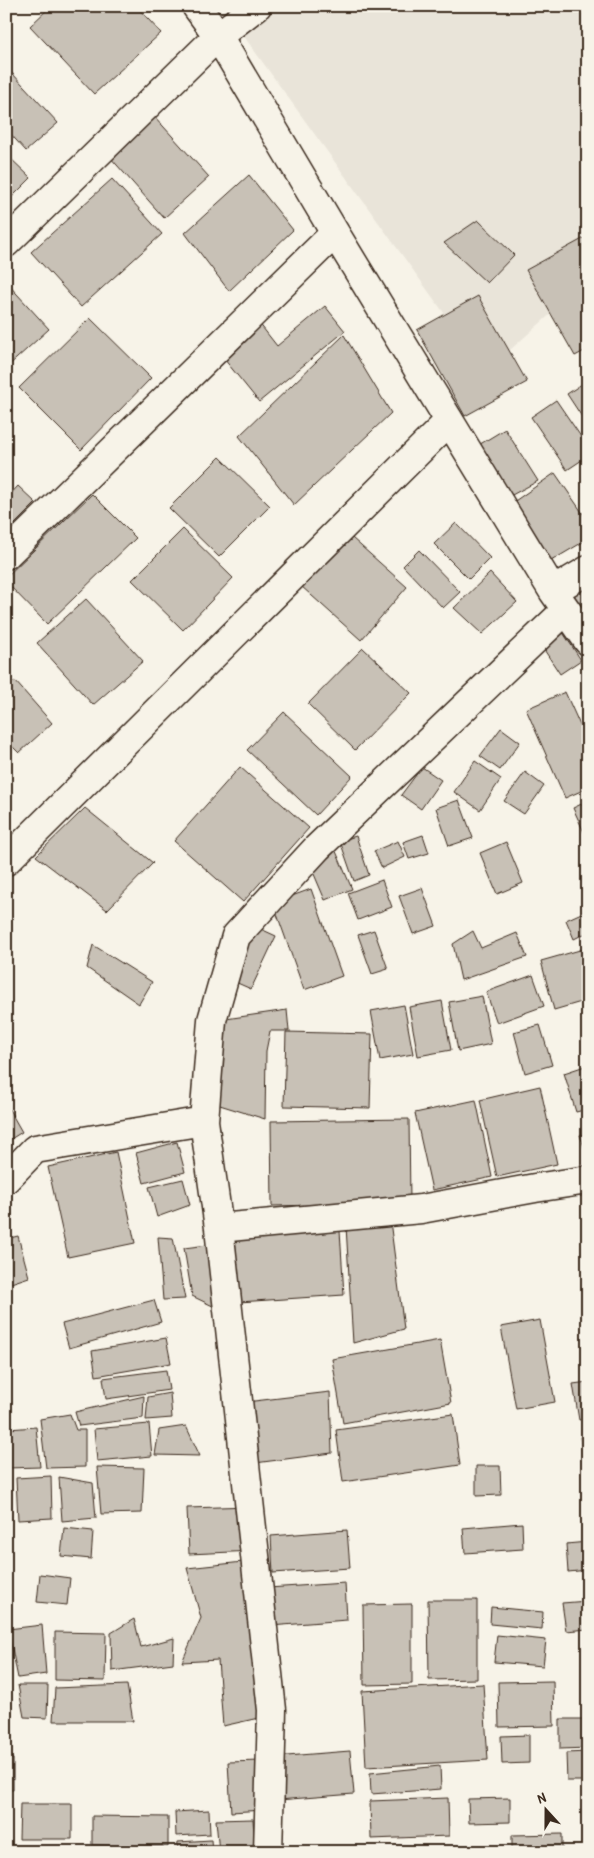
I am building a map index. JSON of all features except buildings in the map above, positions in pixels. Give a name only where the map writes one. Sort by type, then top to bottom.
[{"type":"street","points":[[196,6],[218,36],[449,421],[560,601],[588,641]]},
{"type":"street","points":[[6,243],[218,36],[257,6]]},
{"type":"street","points":[[6,555],[335,233]]},
{"type":"street","points":[[6,861],[449,421]]},
{"type":"street","points":[[268,1852],[272,1710],[220,1228],[204,1121],[212,1020],[236,936],[317,848],[560,601],[588,570]]},
{"type":"street","points":[[6,1179],[35,1149],[204,1121]]},
{"type":"street","points":[[220,1228],[421,1209],[588,1180]]},
{"type":"shaded area","points":[[222,6],[588,6],[588,281],[486,371]]}]
